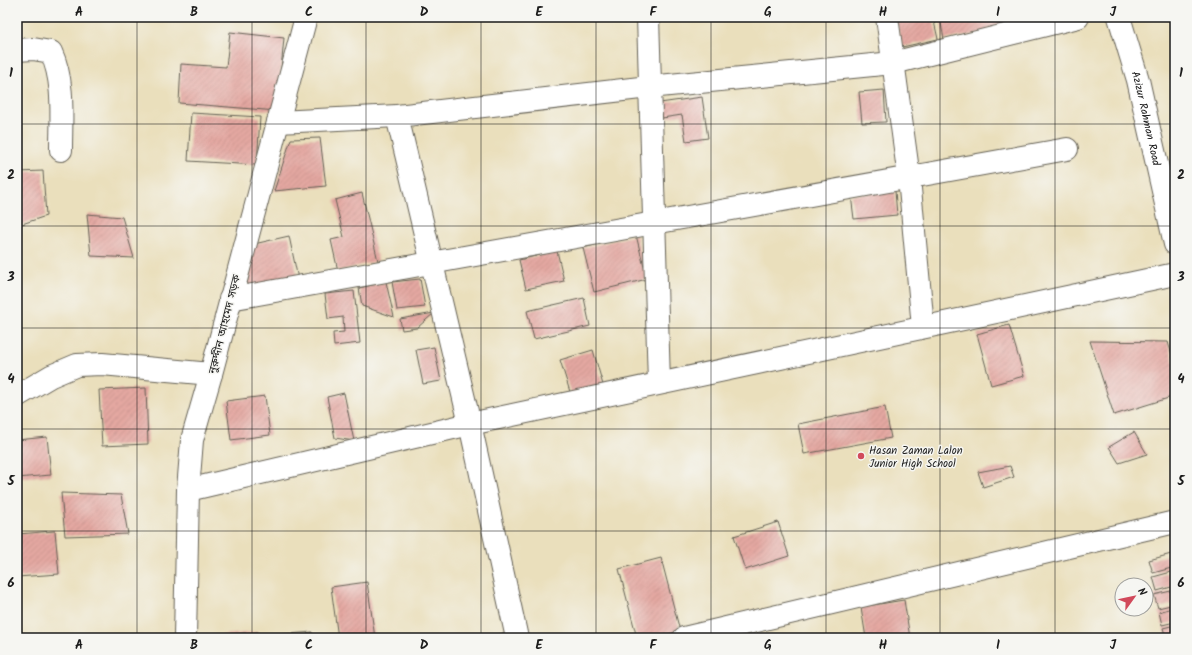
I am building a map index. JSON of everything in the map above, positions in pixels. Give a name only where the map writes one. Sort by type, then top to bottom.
[{"type":"street","name":"নুরুদ্দীন আহমেদ সড়ক","points":[[185,638],[188,490],[192,440],[306,17]]},
{"type":"street","points":[[648,17],[659,383]]},
{"type":"street","points":[[887,17],[909,178],[923,327]]},
{"type":"street","points":[[278,122],[397,116],[649,87],[893,63],[1078,17]]},
{"type":"street","name":"Azizur Rahman Road","points":[[1119,17],[1138,80],[1175,244]]},
{"type":"street","points":[[17,50],[33,49],[51,52],[58,66],[61,150]]},
{"type":"street","points":[[397,116],[470,424],[517,638]]},
{"type":"street","points":[[230,299],[1067,149]]},
{"type":"street","points":[[188,490],[470,424],[1175,274]]},
{"type":"street","points":[[17,396],[51,376],[77,365],[102,364],[211,374]]},
{"type":"street","points":[[684,638],[1175,522]]},
{"type":"building","points":[[895,17],[933,17],[938,39],[902,47]]},
{"type":"building","points":[[940,17],[1012,17],[1014,27],[944,40]]},
{"type":"building","points":[[230,32],[284,38],[277,111],[179,103],[181,64],[226,67]]},
{"type":"building","points":[[884,90],[886,122],[862,123],[859,92]]},
{"type":"building","points":[[702,97],[708,138],[686,141],[682,115],[662,118],[660,103]]},
{"type":"building","points":[[191,113],[260,117],[257,165],[188,161]]},
{"type":"building","points":[[320,138],[326,186],[274,191],[291,139]]},
{"type":"building","points":[[43,171],[46,216],[19,225],[18,172]]},
{"type":"building","points":[[895,191],[897,215],[854,219],[851,195]]},
{"type":"building","points":[[362,193],[378,261],[338,271],[331,240],[344,237],[335,200]]},
{"type":"building","points":[[87,214],[122,217],[134,258],[91,256]]},
{"type":"building","points":[[636,235],[647,279],[594,292],[583,248]]},
{"type":"building","points":[[289,236],[298,279],[246,290],[254,244]]},
{"type":"building","points":[[557,251],[564,281],[526,289],[519,260]]},
{"type":"building","points":[[420,279],[425,307],[397,310],[392,282]]},
{"type":"building","points":[[386,282],[394,317],[362,306],[359,288]]},
{"type":"building","points":[[354,291],[360,343],[334,346],[333,333],[344,332],[343,317],[328,319],[325,294]]},
{"type":"building","points":[[584,298],[590,326],[534,339],[527,311]]},
{"type":"building","points":[[434,313],[417,328],[402,330],[400,319]]},
{"type":"building","points":[[1009,325],[1024,376],[991,385],[977,334]]},
{"type":"building","points":[[1090,341],[1168,342],[1175,365],[1175,396],[1114,415]]},
{"type":"building","points":[[434,347],[441,381],[423,384],[416,350]]},
{"type":"building","points":[[593,350],[603,385],[571,395],[560,360]]},
{"type":"building","points":[[146,388],[148,444],[102,446],[99,390]]},
{"type":"building","points":[[344,393],[354,441],[335,438],[327,397]]},
{"type":"building","points":[[265,396],[270,435],[231,440],[226,401]]},
{"type":"building","points":[[885,407],[891,438],[804,454],[798,424]]},
{"type":"building","points":[[1134,432],[1147,454],[1119,463],[1109,447]]},
{"type":"building","points":[[47,437],[51,475],[17,478],[17,440]]},
{"type":"building","points":[[1010,466],[1014,477],[983,487],[978,472]]},
{"type":"building","points":[[61,493],[121,495],[128,534],[65,536]]},
{"type":"building","points":[[778,522],[789,556],[745,570],[734,536]]},
{"type":"building","points":[[55,531],[59,574],[17,577],[17,534]]},
{"type":"building","points":[[1175,553],[1175,567],[1153,573],[1149,560]]},
{"type":"building","points":[[661,558],[680,631],[654,638],[637,638],[619,569]]},
{"type":"building","points":[[1175,571],[1175,586],[1157,591],[1153,577]]},
{"type":"building","points":[[367,582],[375,638],[338,638],[331,587]]},
{"type":"building","points":[[1175,590],[1175,604],[1158,608],[1154,595]]},
{"type":"building","points":[[904,600],[910,638],[866,638],[861,607]]},
{"type":"building","points":[[1175,607],[1175,622],[1162,625],[1159,612]]},
{"type":"building","points":[[1175,625],[1175,638],[1166,638],[1163,628]]},
{"type":"building","points":[[258,632],[259,638],[210,638],[210,636]]},
{"type":"building","points":[[312,632],[312,638],[264,638],[264,636]]},
{"type":"building","points":[[503,633],[504,638],[487,638]]},
{"type":"place","name":"Hasan Zaman Lalon Junior High School","points":[[861,456]]}]
